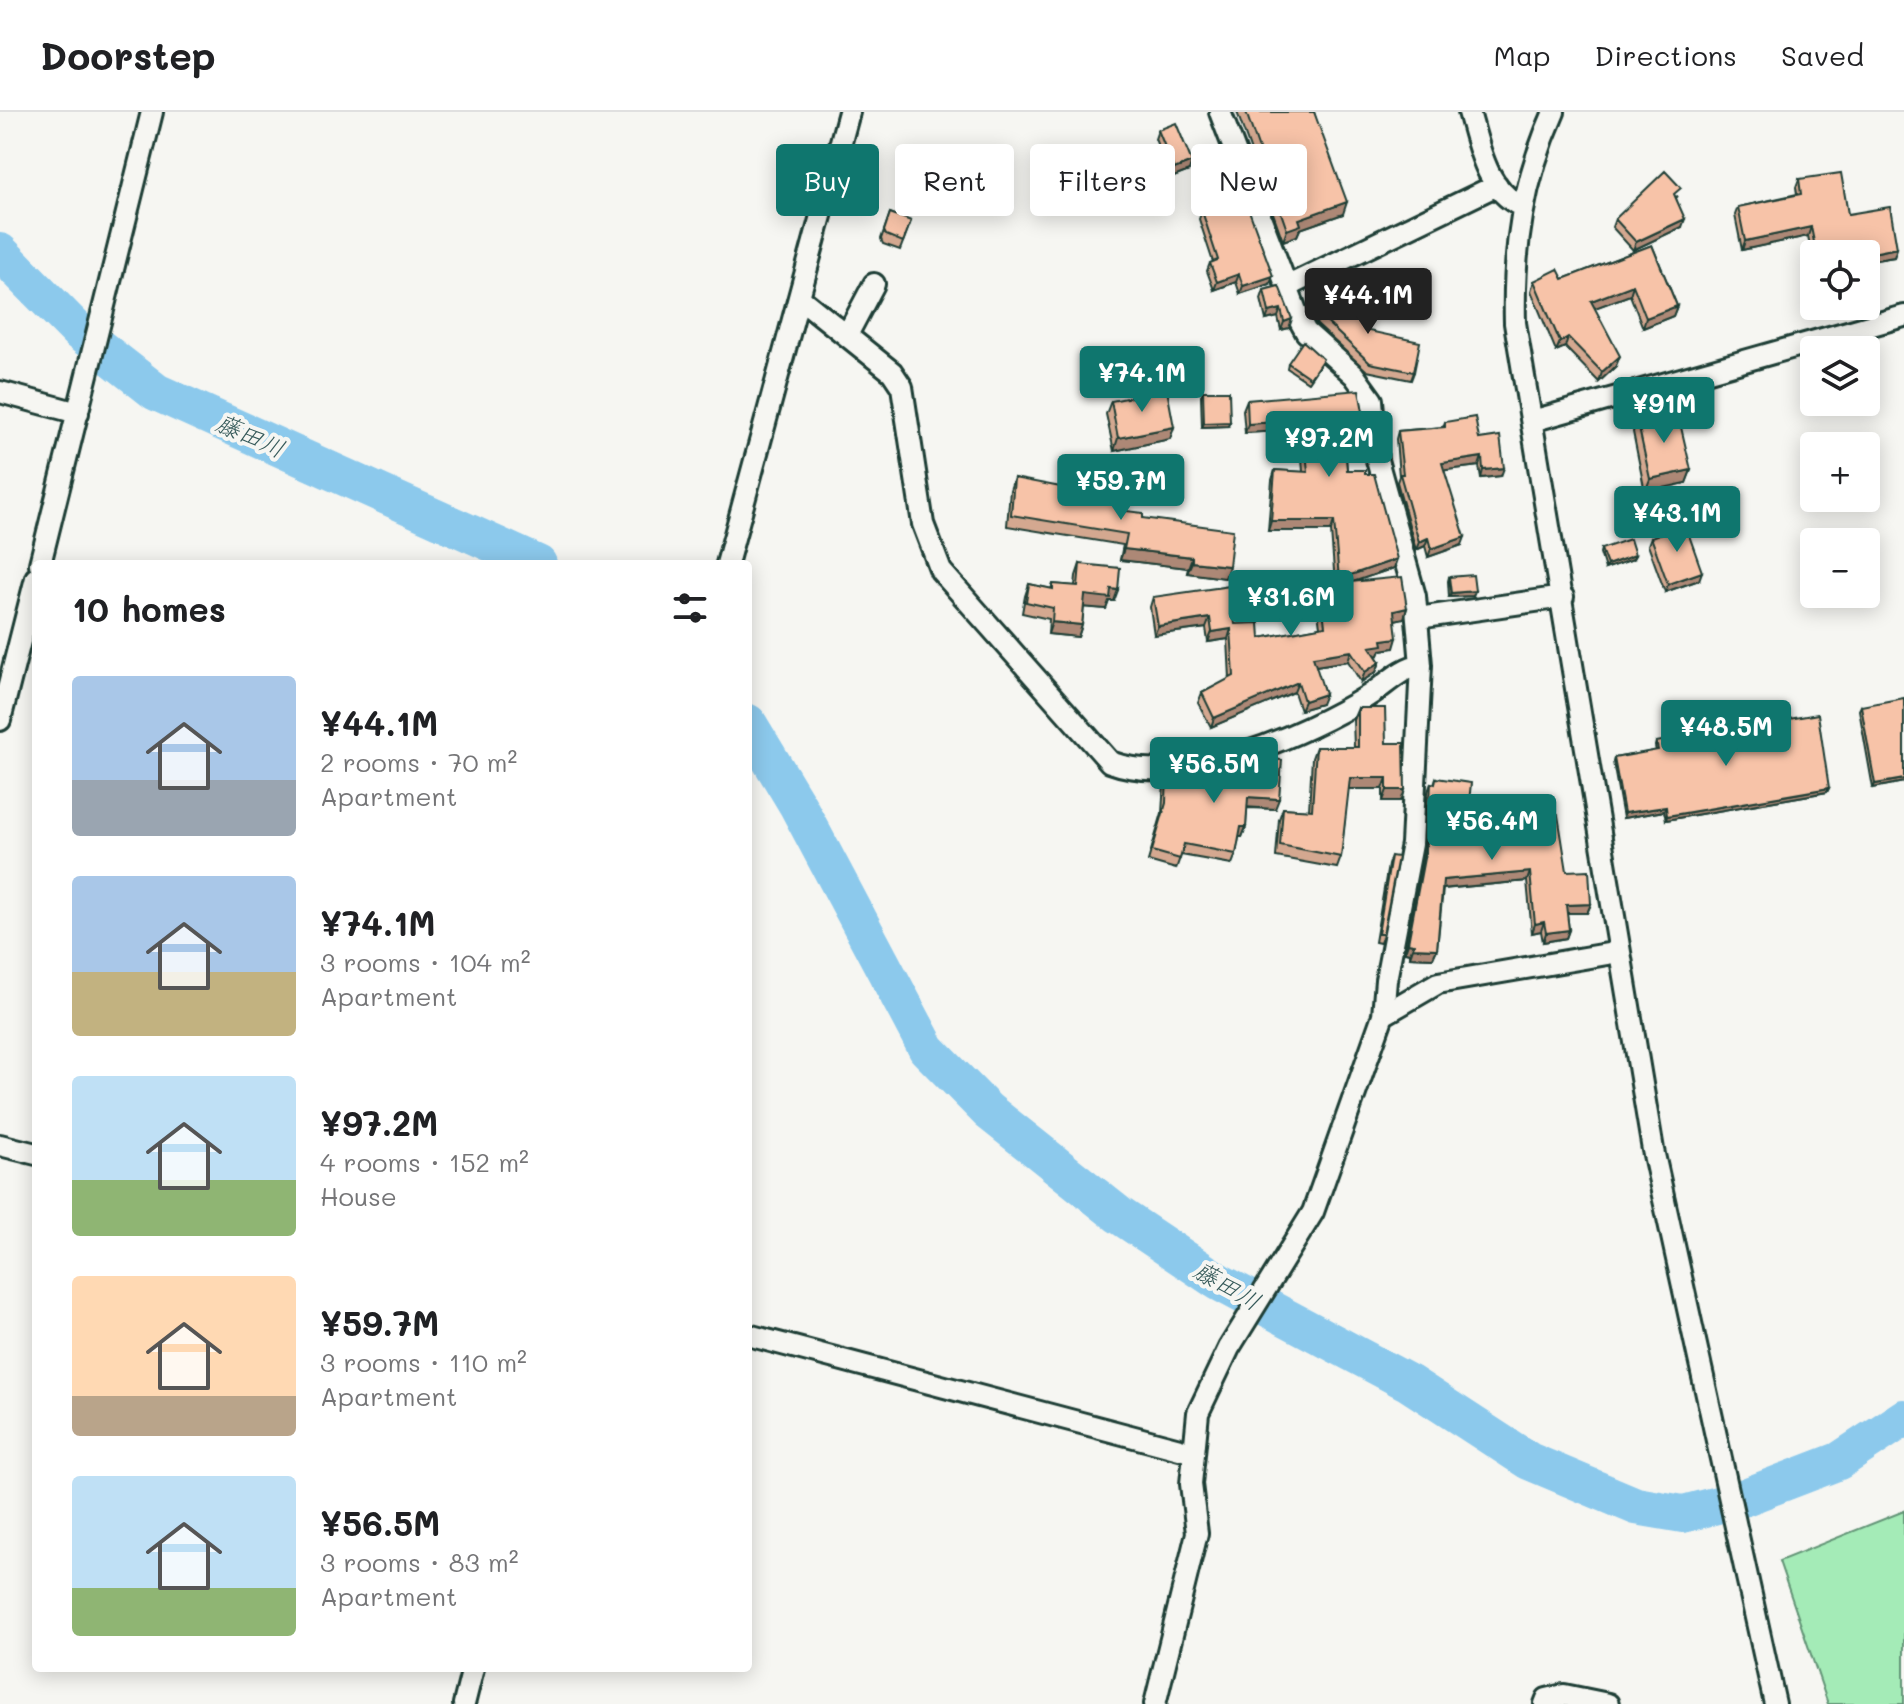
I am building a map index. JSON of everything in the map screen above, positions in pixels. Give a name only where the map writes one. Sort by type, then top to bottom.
[{"type":"street","points":[[41,560],[152,112]]},
{"type":"street","points":[[728,560],[849,112]]},
{"type":"street","points":[[1155,1704],[1197,1533],[1191,1452],[1198,1413],[1229,1348],[1313,1212],[1383,1015],[1386,980],[1412,844],[1421,665],[1418,618],[1397,522],[1377,460],[1372,400],[1354,375],[1306,332],[1220,112]]},
{"type":"street","points":[[1469,112],[1486,169],[1508,200],[1521,206]]},
{"type":"street","points":[[1554,112],[1533,164],[1521,206],[1515,262],[1515,323],[1653,1150],[1706,1403],[1775,1704]]},
{"type":"street","points":[[1286,287],[1497,185]]},
{"type":"street","points":[[847,335],[874,284]]},
{"type":"street","points":[[801,299],[892,372],[902,387],[923,524],[941,571],[1110,762],[1133,770],[1160,770],[1245,752],[1343,709],[1405,670],[1421,665]]},
{"type":"street","points":[[1532,421],[1904,316]]},
{"type":"street","points":[[0,392],[80,403]]},
{"type":"street","points":[[0,720],[32,594]]},
{"type":"street","points":[[1418,618],[1563,597]]},
{"type":"street","points":[[1383,1015],[1438,983],[1619,952]]},
{"type":"street","points":[[0,1145],[32,1153]]},
{"type":"street","points":[[752,1336],[1191,1452]]},
{"type":"street","points":[[464,1704],[472,1672]]},
{"type":"street","points":[[1545,1704],[1547,1699],[1564,1695],[1608,1704]]},
{"type":"green space","points":[[1904,1511],[1904,1704],[1828,1704],[1779,1561]]},
{"type":"building","points":[[1246,112],[1314,112],[1347,202],[1299,219],[1301,225],[1287,230],[1282,216],[1307,216],[1307,144],[1257,144]]},
{"type":"building","points":[[1176,123],[1191,162],[1175,169],[1175,144],[1164,144],[1158,130]]},
{"type":"building","points":[[1665,171],[1681,188],[1674,194],[1685,219],[1636,242],[1615,219]]},
{"type":"building","points":[[1841,173],[1848,214],[1890,207],[1897,248],[1880,251],[1880,240],[1814,240],[1811,227],[1745,241],[1738,207],[1801,194],[1799,179]]},
{"type":"building","points":[[890,213],[911,221],[903,242],[886,235],[884,231]]},
{"type":"building","points":[[1204,216],[1251,216],[1273,276],[1243,286],[1239,274],[1217,282],[1210,263],[1218,260]]},
{"type":"building","points":[[1652,245],[1677,306],[1646,318],[1633,285],[1591,301],[1620,356],[1602,372],[1568,337],[1560,342],[1534,281],[1558,269],[1563,279]]},
{"type":"building","points":[[1279,286],[1292,319],[1284,322],[1281,309],[1269,312],[1264,290]]},
{"type":"building","points":[[1338,286],[1343,307],[1358,304],[1364,330],[1420,342],[1414,372],[1370,363],[1319,315],[1321,312],[1312,300],[1329,300]]},
{"type":"building","points":[[1303,341],[1323,359],[1310,378],[1288,363]]},
{"type":"building","points":[[1167,390],[1174,427],[1118,438],[1111,401]]},
{"type":"building","points":[[1359,390],[1365,422],[1343,423],[1347,470],[1365,470],[1365,474],[1374,474],[1397,559],[1339,579],[1334,521],[1271,521],[1275,470],[1308,472],[1303,420],[1248,424],[1247,400]]},
{"type":"building","points":[[1203,391],[1229,391],[1230,422],[1204,423]]},
{"type":"building","points":[[1677,410],[1691,470],[1650,479],[1637,419]]},
{"type":"building","points":[[1475,417],[1479,439],[1500,436],[1504,468],[1483,470],[1482,457],[1442,463],[1465,537],[1431,549],[1428,538],[1419,542],[1400,474],[1403,474],[1398,431],[1445,427],[1445,422]]},
{"type":"building","points":[[1014,478],[1128,500],[1126,511],[1143,513],[1143,518],[1233,530],[1229,566],[1192,562],[1192,557],[1124,549],[1127,534],[1011,515]]},
{"type":"building","points":[[1685,524],[1702,572],[1668,584],[1651,537]]},
{"type":"building","points":[[1630,539],[1635,555],[1607,565],[1601,549]]},
{"type":"building","points":[[1080,564],[1120,568],[1118,590],[1111,589],[1110,598],[1085,595],[1082,625],[1052,622],[1053,608],[1026,602],[1029,584],[1053,589],[1053,584],[1078,586]]},
{"type":"building","points":[[1473,575],[1475,591],[1451,593],[1449,577]]},
{"type":"building","points":[[1402,577],[1407,608],[1394,611],[1397,638],[1382,640],[1383,645],[1370,647],[1380,662],[1365,672],[1351,651],[1313,657],[1325,694],[1304,701],[1298,682],[1214,718],[1202,693],[1234,676],[1231,629],[1212,632],[1210,618],[1158,626],[1153,597],[1230,586],[1235,624],[1259,623],[1260,638],[1325,626],[1320,585]]},
{"type":"building","points":[[1904,698],[1904,779],[1875,784],[1861,706]]},
{"type":"building","points":[[1358,708],[1385,708],[1386,743],[1404,743],[1405,790],[1387,790],[1387,778],[1350,778],[1341,857],[1280,845],[1283,808],[1312,810],[1316,747],[1358,747]]},
{"type":"building","points":[[1818,714],[1829,788],[1667,816],[1666,807],[1624,813],[1614,758],[1658,750],[1656,742]]},
{"type":"building","points":[[1246,757],[1282,760],[1279,799],[1248,797],[1246,827],[1241,827],[1236,854],[1184,844],[1180,859],[1152,851],[1166,803],[1167,771],[1229,773],[1230,761]]},
{"type":"building","points":[[1436,778],[1471,783],[1466,830],[1519,826],[1518,820],[1558,815],[1567,871],[1589,870],[1591,904],[1566,905],[1569,930],[1546,933],[1544,922],[1535,924],[1530,872],[1443,880],[1437,949],[1413,948],[1414,944],[1408,943],[1428,837],[1431,783],[1435,784]]},
{"type":"building","points":[[1391,856],[1398,857],[1383,934],[1378,934]]},
{"type":"waterway","name":"藤田川","points":[[0,252],[78,331],[156,392],[529,560]]},
{"type":"waterway","name":"藤田川","points":[[752,730],[798,806],[927,1049],[988,1111],[1119,1215],[1219,1282],[1409,1383],[1529,1461],[1636,1506],[1683,1514],[1740,1499],[1839,1461],[1904,1418]]}]
